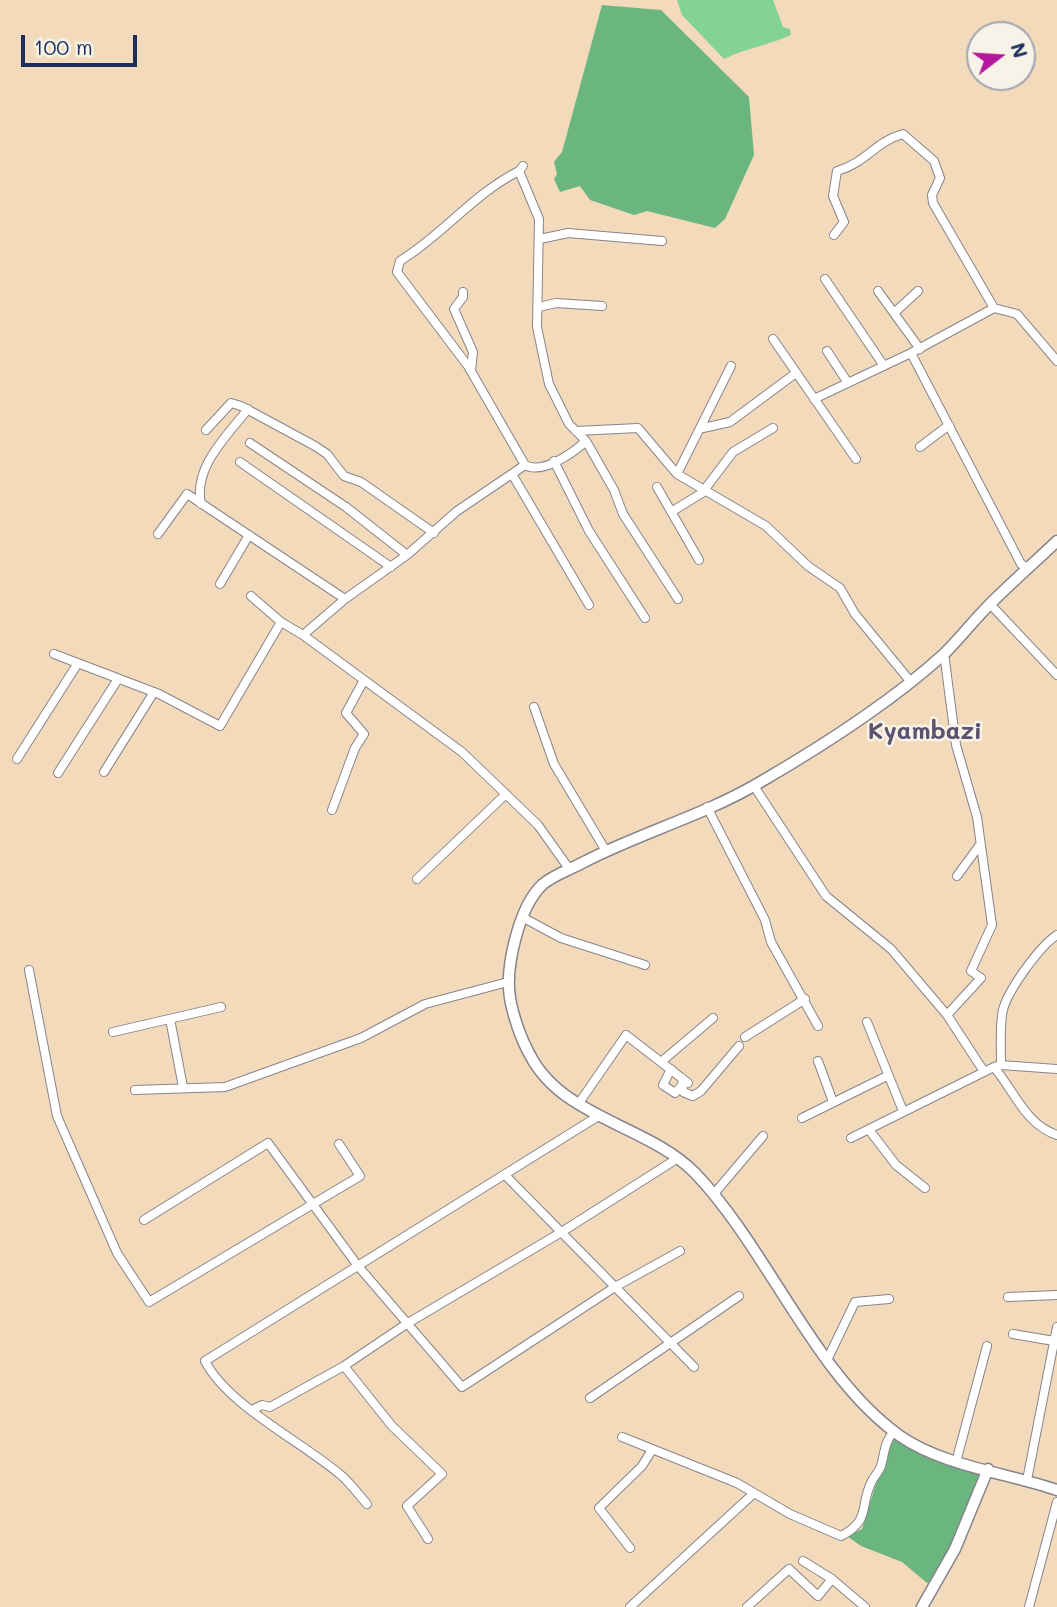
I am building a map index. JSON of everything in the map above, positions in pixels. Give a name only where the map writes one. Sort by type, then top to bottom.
[{"type":"street","points":[[834,235],[844,222],[833,196],[837,171],[869,156],[883,140],[903,134],[934,161],[940,178],[932,195],[933,203],[994,308]]},
{"type":"street","points":[[586,441],[572,453],[536,468],[524,465],[471,371],[397,272],[397,267],[431,242],[472,201],[521,169],[539,219],[537,327],[549,384],[563,412],[586,441],[614,490],[623,514],[678,599]]},
{"type":"street","points":[[540,239],[568,233],[662,241]]},
{"type":"street","points":[[825,279],[884,366]]},
{"type":"street","points":[[894,313],[918,290]]},
{"type":"street","points":[[877,291],[920,349]]},
{"type":"street","points":[[463,292],[463,298],[454,309],[473,352],[471,371]]},
{"type":"street","points":[[539,307],[556,303],[602,306]]},
{"type":"street","points":[[814,399],[911,354],[994,308],[1017,314],[1057,361]]},
{"type":"street","points":[[773,339],[856,459]]},
{"type":"street","points":[[827,351],[848,383]]},
{"type":"street","points":[[911,354],[1021,565],[1028,568]]},
{"type":"street","points":[[677,474],[703,428],[731,366]]},
{"type":"street","points":[[703,428],[730,422],[796,373]]},
{"type":"street","points":[[206,430],[231,403],[247,409],[315,446],[327,454],[344,476],[361,481],[434,533]]},
{"type":"street","points":[[201,504],[199,491],[209,459],[247,409]]},
{"type":"street","points":[[920,447],[950,425]]},
{"type":"street","points":[[576,431],[638,428],[677,474],[766,526],[808,566],[840,588],[855,614],[910,681]]},
{"type":"street","points":[[671,512],[702,493],[733,452],[773,428]]},
{"type":"street","points":[[250,443],[346,507],[407,555]]},
{"type":"street","points":[[554,461],[589,531],[645,618]]},
{"type":"street","points":[[240,462],[391,567]]},
{"type":"street","points":[[303,635],[345,599],[407,555],[457,511],[524,465]]},
{"type":"street","points":[[513,474],[589,604]]},
{"type":"street","points":[[657,487],[699,560]]},
{"type":"street","points":[[158,534],[187,494],[345,599]]},
{"type":"street","points":[[220,584],[248,535]]},
{"type":"street","points":[[1057,541],[990,604],[944,653],[839,733],[754,786],[606,851],[543,885],[522,917],[508,982],[510,1001],[531,1057],[556,1086],[579,1103],[650,1139],[678,1158],[713,1195],[762,1259],[828,1358],[863,1402],[894,1431],[914,1444],[956,1462],[1057,1490]]},
{"type":"street","points":[[251,596],[281,622],[303,635],[462,752],[538,825],[570,870]]},
{"type":"street","points":[[990,604],[1057,675]]},
{"type":"street","points":[[54,653],[154,692],[220,726],[281,622]]},
{"type":"street","points":[[944,653],[956,745],[977,817],[992,925],[971,971],[981,978],[947,1015]]},
{"type":"street","points":[[17,759],[78,663]]},
{"type":"street","points":[[58,773],[118,678]]},
{"type":"street","points":[[332,810],[355,748],[365,734],[346,713],[346,708],[364,680]]},
{"type":"street","points":[[104,772],[154,692]]},
{"type":"street","points":[[534,707],[554,764],[606,851]]},
{"type":"street","points":[[754,786],[826,895],[891,949],[947,1015],[983,1070]]},
{"type":"street","points":[[416,879],[506,794]]},
{"type":"street","points":[[707,807],[765,920],[771,942],[818,1026]]},
{"type":"street","points":[[957,876],[979,846]]},
{"type":"street","points":[[522,917],[561,938],[645,965]]},
{"type":"street","points":[[1057,935],[1047,942],[1006,999],[1002,1014],[998,1066],[1030,1119],[1042,1130],[1057,1135]]},
{"type":"street","points":[[29,970],[57,1116],[117,1253],[149,1302],[314,1206],[360,1176],[339,1144]]},
{"type":"street","points":[[135,1090],[225,1087],[360,1038],[425,1004],[508,982]]},
{"type":"street","points":[[745,1037],[805,999]]},
{"type":"street","points":[[113,1032],[221,1007]]},
{"type":"street","points":[[661,1062],[713,1018]]},
{"type":"street","points":[[170,1019],[183,1087]]},
{"type":"street","points":[[867,1022],[903,1111]]},
{"type":"street","points":[[579,1103],[626,1035],[685,1080]]},
{"type":"street","points":[[685,1080],[684,1091],[693,1096],[701,1091],[739,1045]]},
{"type":"street","points":[[818,1061],[833,1102]]},
{"type":"street","points":[[851,1138],[870,1131],[983,1070],[998,1066],[1057,1069]]},
{"type":"street","points":[[671,1069],[663,1085],[675,1093],[685,1080]]},
{"type":"street","points":[[802,1118],[887,1076]]},
{"type":"street","points":[[367,1504],[342,1476],[252,1410],[211,1373],[205,1361],[600,1115]]},
{"type":"street","points":[[870,1131],[896,1165],[925,1188]]},
{"type":"street","points":[[713,1195],[763,1136]]},
{"type":"street","points":[[144,1220],[268,1143],[358,1266],[462,1387],[615,1287],[680,1251]]},
{"type":"street","points":[[252,1410],[262,1405],[270,1407],[344,1366],[408,1323],[560,1233],[678,1158]]},
{"type":"street","points":[[505,1175],[694,1367]]},
{"type":"street","points":[[1008,1297],[1057,1295]]},
{"type":"street","points":[[590,1398],[628,1369],[672,1344],[739,1296]]},
{"type":"street","points":[[828,1358],[855,1302],[889,1299]]},
{"type":"street","points":[[1027,1480],[1057,1327]]},
{"type":"street","points":[[1013,1334],[1054,1341]]},
{"type":"street","points":[[956,1462],[987,1346]]},
{"type":"street","points":[[344,1366],[391,1426],[442,1474],[407,1506],[428,1539]]},
{"type":"street","points":[[622,1437],[737,1483],[753,1494],[841,1536],[854,1530],[862,1520],[872,1481],[881,1465],[884,1446],[894,1431]]},
{"type":"street","points":[[630,1548],[599,1508],[642,1466],[652,1450]]},
{"type":"street","points":[[922,1607],[955,1549],[988,1469]]},
{"type":"street","points":[[630,1607],[753,1494]]},
{"type":"street","points":[[1029,1607],[1057,1502]]},
{"type":"street","points":[[803,1561],[832,1579],[865,1607]]},
{"type":"street","points":[[747,1607],[789,1569],[818,1596],[832,1579]]},
{"type":"green space","points":[[677,0],[773,0],[783,27],[790,29],[791,35],[724,59],[682,15]]},
{"type":"green space","points":[[602,5],[661,10],[749,97],[754,155],[725,219],[715,228],[647,211],[634,215],[590,200],[580,186],[560,192],[554,179],[557,174],[554,162],[562,152]]},
{"type":"green space","points":[[894,1439],[951,1466],[976,1471],[979,1476],[954,1545],[932,1581],[927,1583],[902,1562],[861,1546],[847,1536],[862,1529],[889,1442]]},
{"type":"district","name":"Kyambazi","points":[[925,732]]}]
